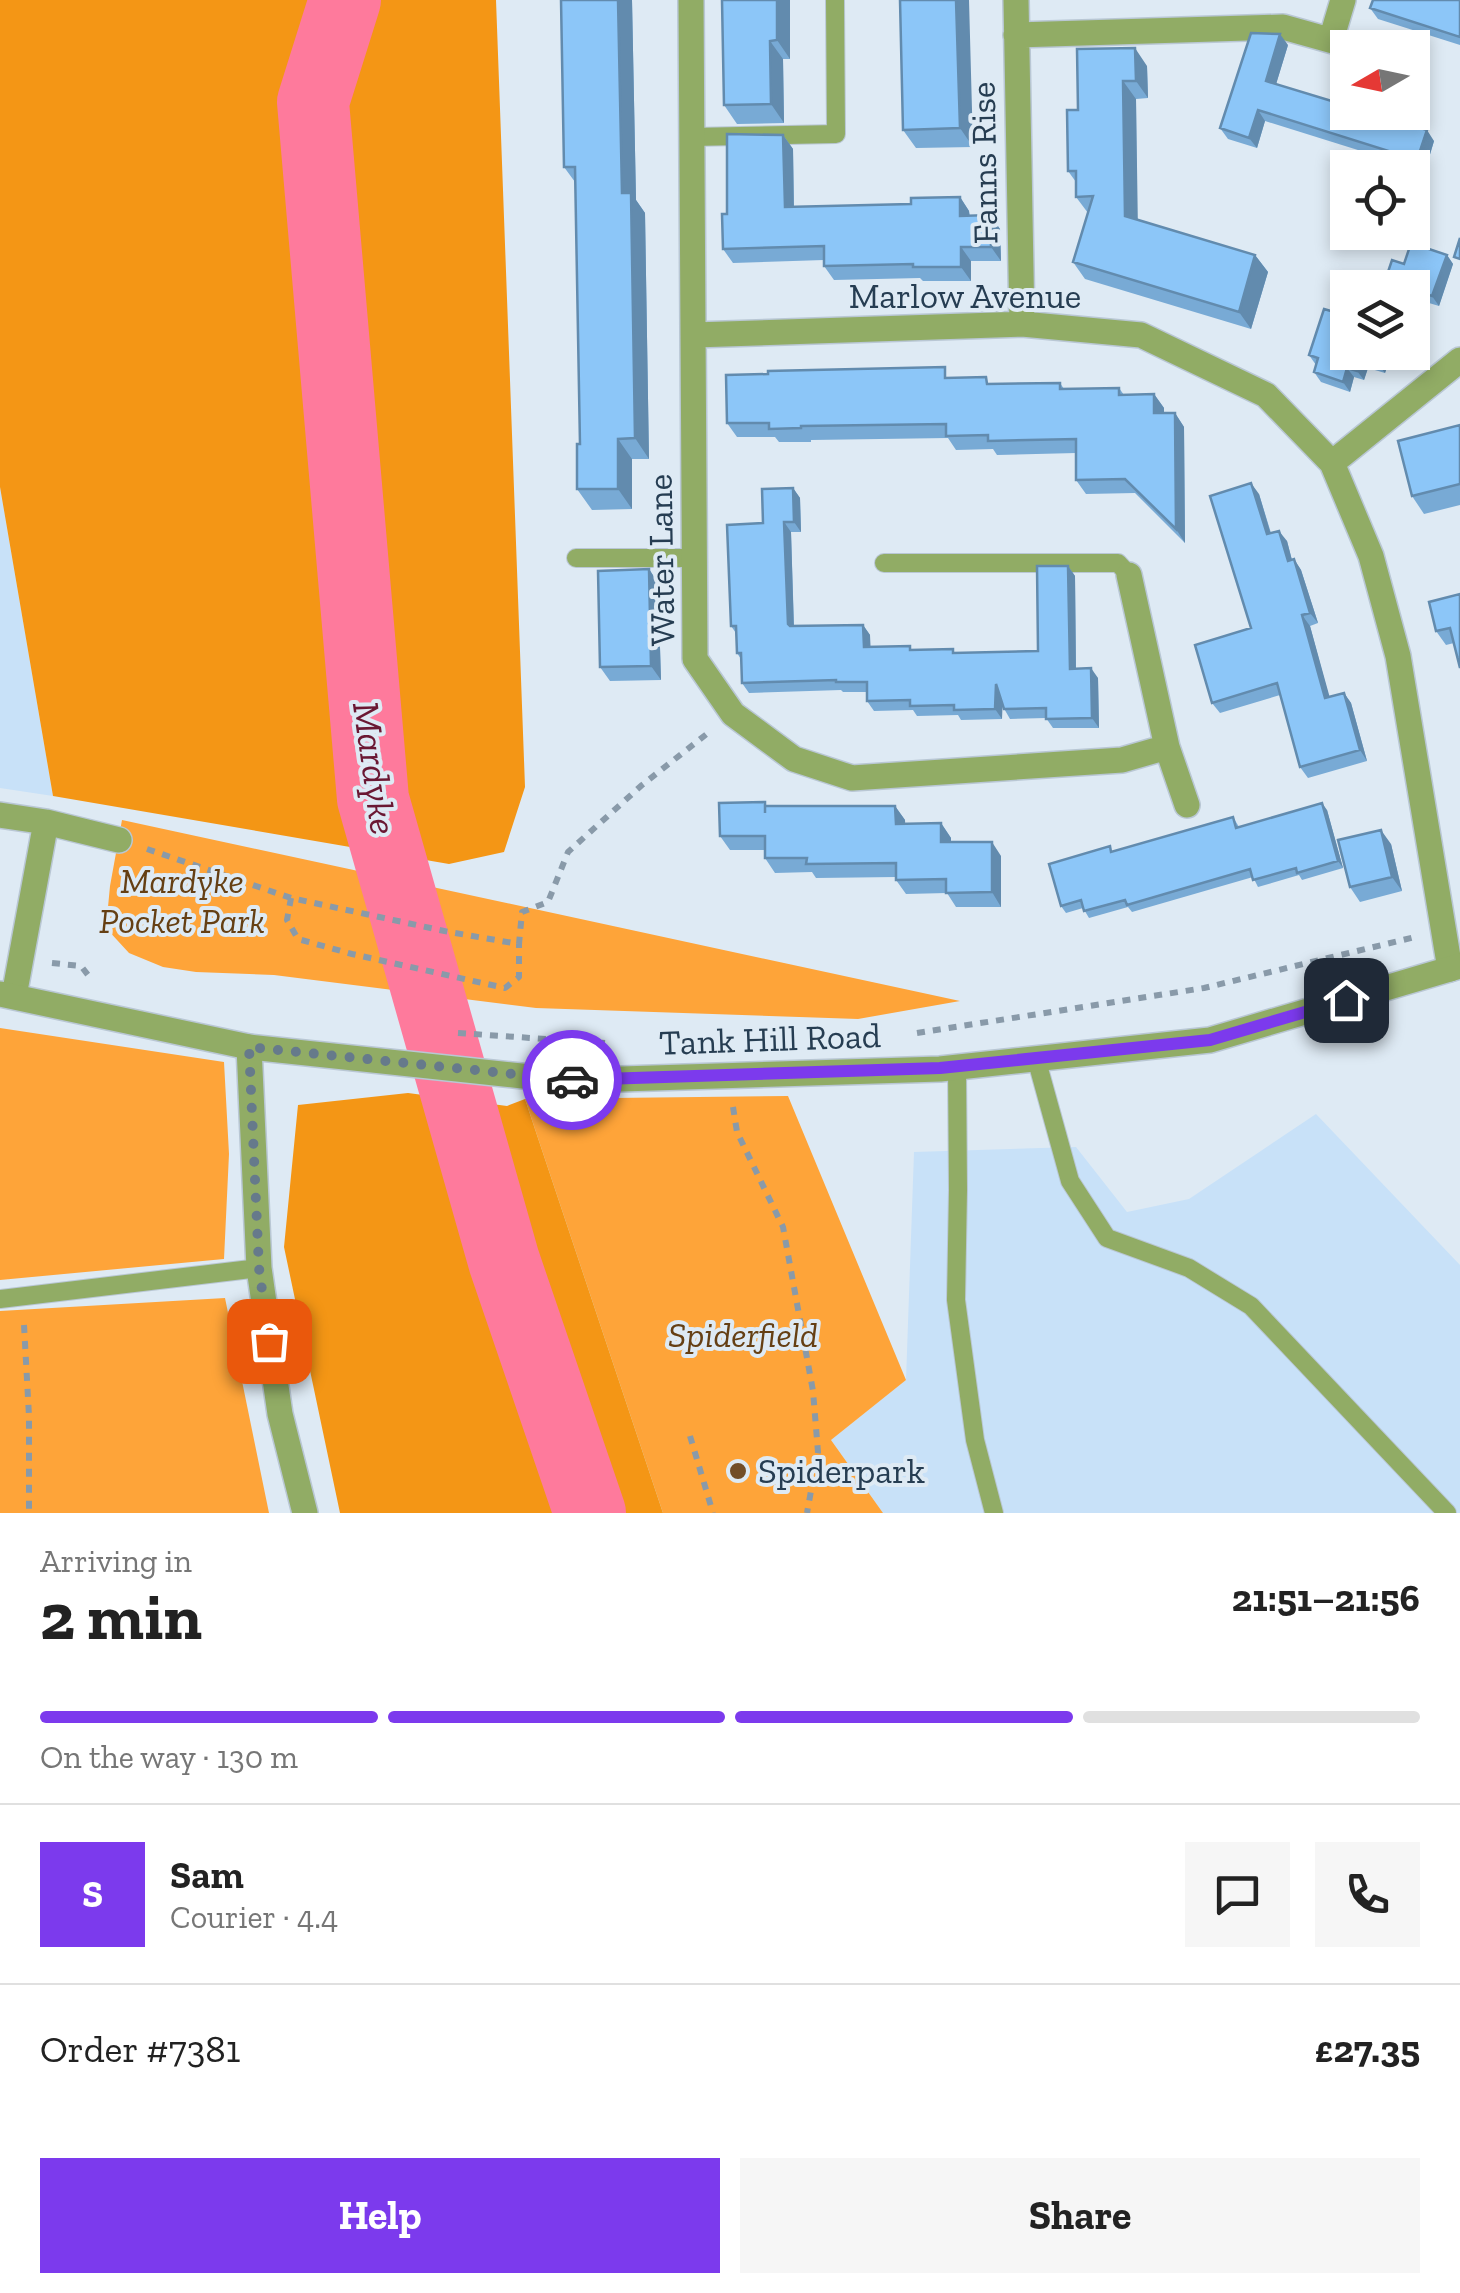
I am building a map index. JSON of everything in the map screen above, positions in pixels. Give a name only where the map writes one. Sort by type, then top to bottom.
[{"type":"street","name":"Water Lane","points":[[691,0],[695,659],[733,714],[794,759],[852,778],[1122,760],[1167,746]]},
{"type":"street","name":"Fanns Rise","points":[[1016,0],[1022,324]]},
{"type":"street","points":[[1334,30],[1343,0]]},
{"type":"street","points":[[1016,35],[1283,27],[1330,40]]},
{"type":"street","name":"Marlow Avenue","points":[[694,335],[1022,324],[1142,335],[1266,395],[1332,463],[1371,556],[1398,656],[1443,930],[1455,967]]},
{"type":"street","points":[[1332,463],[1460,360]]},
{"type":"street","points":[[1129,576],[1167,746],[1187,805]]},
{"type":"street","points":[[0,815],[120,840]]},
{"type":"street","name":"Tank Hill Road","points":[[46,822],[7,995],[249,1047],[315,1055],[590,1080],[957,1067],[1210,1040],[1455,967]]},
{"type":"street","points":[[249,1047],[259,1268],[280,1414],[306,1513]]},
{"type":"lane","points":[[692,137],[836,134],[836,0]]},
{"type":"lane","points":[[576,558],[696,558]]},
{"type":"lane","points":[[884,563],[1118,563],[1129,576]]},
{"type":"lane","points":[[1036,1058],[1070,1181],[1107,1238],[1189,1268],[1251,1306],[1447,1513]]},
{"type":"lane","points":[[957,1067],[956,1300],[975,1440],[994,1513]]},
{"type":"lane","points":[[0,1299],[259,1268]]},
{"type":"path","points":[[291,898],[286,920],[298,939],[505,988],[519,977],[522,912],[548,902],[568,852],[642,785],[733,714]]},
{"type":"path","points":[[120,840],[291,898],[520,944]]},
{"type":"path","points":[[911,1034],[1204,988],[1443,930]]},
{"type":"path","points":[[532,1037],[616,1044]]},
{"type":"path","points":[[728,1076],[736,1132],[783,1227],[813,1391],[818,1452],[806,1513]]},
{"type":"path","points":[[12,1324],[24,1323],[30,1416],[29,1513]]},
{"type":"path","points":[[690,1436],[714,1513]]},
{"type":"shaded area","points":[[0,0],[496,0],[525,787],[504,852],[449,864],[53,796],[0,487]]},
{"type":"shaded area","points":[[0,487],[53,796],[0,788]]},
{"type":"shaded area","points":[[408,1093],[507,1106],[525,1099],[663,1513],[340,1513],[284,1247],[298,1105]]},
{"type":"shaded area","points":[[1316,1114],[1460,1265],[1460,1513],[883,1513],[831,1440],[906,1380],[914,1152],[1076,1147],[1127,1212],[1189,1199]]},
{"type":"green space","name":"Mardyke Pocket Park","points":[[122,820],[960,1001],[858,1019],[536,1008],[274,975],[163,967],[129,953],[106,928]]},
{"type":"green space","points":[[0,1028],[224,1062],[229,1154],[224,1259],[0,1280]]},
{"type":"green space","name":"Spiderfield","points":[[788,1096],[906,1380],[831,1440],[883,1513],[663,1513],[525,1099]]},
{"type":"green space","points":[[225,1298],[269,1513],[0,1513],[0,1311]]},
{"type":"building","points":[[561,0],[618,0],[622,193],[631,193],[635,438],[618,439],[618,489],[577,489],[580,444],[575,167],[564,167]]},
{"type":"building","points":[[722,0],[777,0],[777,40],[770,41],[771,104],[724,105]]},
{"type":"building","points":[[900,0],[956,0],[960,128],[903,130]]},
{"type":"building","points":[[1373,0],[1460,0],[1460,37],[1370,8]]},
{"type":"building","points":[[1251,33],[1280,34],[1266,81],[1330,101],[1330,130],[1427,130],[1420,150],[1385,150],[1258,110],[1249,138],[1220,128]]},
{"type":"building","points":[[1135,48],[1136,81],[1123,81],[1125,216],[1255,255],[1239,312],[1073,262],[1093,196],[1076,197],[1076,171],[1068,171],[1067,110],[1078,110],[1077,49]]},
{"type":"building","points":[[727,134],[783,135],[785,207],[911,204],[911,198],[960,197],[960,216],[990,215],[991,247],[961,247],[961,267],[824,266],[824,246],[723,249]]},
{"type":"building","points":[[1460,238],[1460,259],[1454,257]]},
{"type":"building","points":[[1430,249],[1447,255],[1432,296],[1430,270],[1389,270],[1392,260],[1404,264],[1409,250]]},
{"type":"building","points":[[1324,309],[1330,311],[1330,370],[1346,370],[1343,382],[1314,372],[1318,358],[1309,355]]},
{"type":"building","points":[[945,367],[945,378],[986,377],[987,384],[1060,383],[1060,389],[1119,388],[1119,395],[1154,394],[1154,413],[1175,413],[1176,529],[1125,479],[1076,480],[1076,439],[988,441],[988,435],[946,436],[946,424],[769,429],[769,423],[727,423],[726,375]]},
{"type":"building","points":[[1460,425],[1460,484],[1412,496],[1398,441]]},
{"type":"building","points":[[1251,483],[1267,534],[1279,531],[1288,561],[1294,559],[1310,613],[1302,615],[1325,698],[1344,693],[1360,750],[1300,767],[1277,683],[1212,703],[1195,645],[1251,628],[1210,496]]},
{"type":"building","points":[[793,488],[794,522],[784,522],[790,626],[863,625],[864,647],[910,646],[910,650],[953,649],[953,653],[1038,651],[1037,566],[1068,566],[1070,669],[1091,668],[1092,718],[1046,719],[1046,708],[1004,709],[996,684],[995,709],[954,710],[954,705],[910,706],[910,700],[867,701],[867,682],[742,683],[736,626],[731,626],[727,525],[763,523],[762,489]]},
{"type":"building","points":[[649,569],[651,666],[600,667],[598,571]]},
{"type":"building","points":[[1460,594],[1460,668],[1450,628],[1436,631],[1429,602]]},
{"type":"building","points":[[765,802],[765,806],[895,806],[896,824],[941,823],[941,842],[992,842],[992,892],[946,893],[946,879],[896,880],[896,863],[806,864],[807,858],[765,858],[765,836],[720,836],[719,803]]},
{"type":"building","points":[[1322,803],[1338,861],[1253,880],[1250,869],[1127,905],[1125,900],[1084,911],[1081,900],[1061,906],[1049,864],[1110,846],[1111,852],[1233,817],[1236,828]]},
{"type":"building","points":[[1381,830],[1392,877],[1350,887],[1338,840]]},
{"type":"waterway","name":"Mardyke","points":[[345,0],[313,102],[373,799],[504,1261],[590,1513]]},
{"type":"way so far","points":[[269,1341],[259,1268],[249,1047],[572,1080]]},
{"type":"place","name":"Spiderpark","points":[[738,1471]]},
{"type":"route","points":[[572,1080],[940,1068],[1210,1040],[1346,1000]]}]
